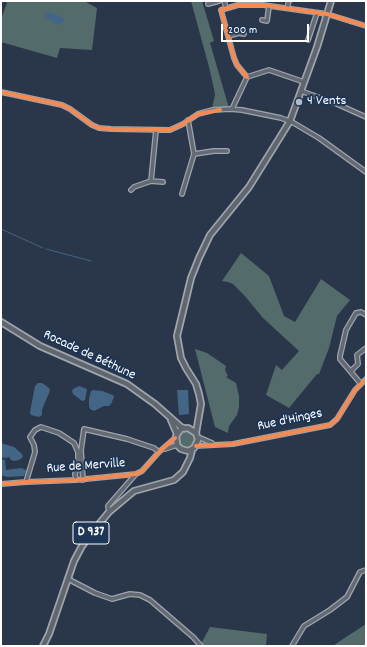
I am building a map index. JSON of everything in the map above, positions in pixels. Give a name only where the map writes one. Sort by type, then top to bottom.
[{"type":"main road","points":[[184,450],[194,448],[201,404],[196,384],[181,358],[177,336],[191,278],[204,245],[216,227],[245,191],[290,122],[331,1]]},
{"type":"main road","name":"Rocade de Béthune","points":[[1,322],[40,346],[127,384],[165,413],[178,425],[186,428]]},
{"type":"main road","points":[[187,463],[184,450],[177,445],[176,436],[195,422],[200,412]]},
{"type":"main road","name":"Rocade de Béthune","points":[[165,413],[175,427],[176,436]]},
{"type":"main road","points":[[186,428],[197,435]]},
{"type":"main road","name":"D 937","points":[[42,646],[49,634],[74,561],[82,546],[94,530],[109,512],[134,491],[174,480],[183,472],[194,448]]},
{"type":"street","points":[[208,4],[219,1],[234,58],[247,77]]},
{"type":"street","points":[[224,1],[226,8]]},
{"type":"street","points":[[287,8],[289,1]]},
{"type":"street","points":[[221,10],[238,5],[264,3],[269,6],[327,14],[366,26]]},
{"type":"street","points":[[262,20],[267,21],[269,6]]},
{"type":"street","points":[[308,40],[317,13]]},
{"type":"street","points":[[228,36],[239,33],[244,34]]},
{"type":"street","points":[[231,109],[247,77],[269,70],[304,82]]},
{"type":"street","points":[[301,91],[337,104],[366,117]]},
{"type":"street","points":[[1,92],[62,105],[70,108],[92,125],[99,128],[170,130],[179,127],[202,112],[231,109],[281,118],[319,138],[366,172]]},
{"type":"street","points":[[182,194],[194,154],[188,120]]},
{"type":"street","points":[[151,181],[156,130]]},
{"type":"street","points":[[194,154],[227,151]]},
{"type":"street","points":[[131,190],[134,187],[151,181],[163,182]]},
{"type":"street","points":[[361,384],[340,357],[346,330],[356,313],[361,312],[366,315]]},
{"type":"street","points":[[351,371],[358,364],[357,355],[366,348]]},
{"type":"street","name":"Rue d'Hinges","points":[[194,448],[202,445],[233,444],[330,425],[337,419],[355,390],[366,379]]},
{"type":"street","points":[[26,482],[35,452],[34,445],[30,438],[35,430],[40,427],[59,433],[74,443],[78,452],[78,465],[75,474],[76,480]]},
{"type":"street","points":[[83,480],[81,450],[84,429],[126,439],[161,451]]},
{"type":"street","name":"Rue d'Hinges","points":[[197,435],[210,443],[221,445]]},
{"type":"street","name":"Rue de Merville","points":[[1,484],[83,480],[136,474],[147,466],[176,436]]},
{"type":"street","name":"Rue de Merville","points":[[161,451],[177,445]]},
{"type":"street","points":[[109,512],[108,506],[136,474]]},
{"type":"street","points":[[292,646],[304,626],[330,610],[347,597],[360,572],[366,570]]},
{"type":"street","points":[[68,579],[95,593],[112,599],[130,594],[140,595],[150,600],[193,637],[201,646]]},
{"type":"green space","points":[[4,1],[84,1],[97,8],[92,50],[60,48],[57,58],[1,42],[1,19],[7,3]]},
{"type":"green space","points":[[191,1],[202,1],[214,41],[210,43],[229,108],[212,108],[215,95],[214,89]]},
{"type":"green space","points":[[241,253],[269,276],[284,316],[295,322],[321,279],[350,300],[337,316],[329,348],[319,374],[317,374],[289,408],[266,395],[276,365],[282,370],[299,351],[263,318],[233,284],[222,281]]},
{"type":"green space","points":[[195,349],[207,353],[226,366],[225,370],[228,376],[226,377],[236,383],[239,396],[239,407],[237,415],[229,426],[228,433],[215,427]]},
{"type":"green space","points":[[184,431],[190,431],[195,436],[193,445],[190,447],[184,447],[179,442],[179,436]]},
{"type":"green space","points":[[366,624],[366,646],[333,646],[340,641]]},
{"type":"green space","points":[[210,627],[267,634],[266,646],[203,646],[201,644]]},
{"type":"water","points":[[50,12],[63,18],[64,22],[58,25],[45,17],[45,14]]},
{"type":"water","points":[[38,383],[42,383],[49,388],[50,391],[42,410],[42,415],[39,417],[31,415],[30,412],[35,386]]},
{"type":"water","points":[[79,386],[87,389],[85,400],[82,401],[73,394],[72,391]]},
{"type":"water","points":[[177,390],[188,390],[189,414],[179,415]]},
{"type":"water","points":[[91,391],[102,391],[113,395],[114,397],[111,404],[94,411],[90,409],[89,399]]},
{"type":"water","points":[[1,443],[14,447],[22,454],[23,457],[14,461],[9,457],[1,457]]},
{"type":"water","points":[[1,459],[5,460],[6,470],[21,468],[26,470],[24,476],[7,477],[1,475]]},
{"type":"waterway","points":[[1,229],[43,248]]},
{"type":"waterway","points":[[46,249],[91,261]]},
{"type":"cycle path","points":[[247,77],[237,65],[234,58],[221,10],[238,5],[263,5],[327,14],[366,26]]},
{"type":"cycle path","points":[[1,92],[62,105],[92,125],[99,128],[111,129],[170,130],[183,124],[198,114],[220,110]]},
{"type":"cycle path","points":[[196,446],[233,444],[330,425],[337,419],[355,390],[366,379]]},
{"type":"cycle path","points":[[1,484],[76,480],[136,474],[142,471],[159,452],[175,438]]},
{"type":"place","name":"4 Vents","points":[[299,102]]}]
